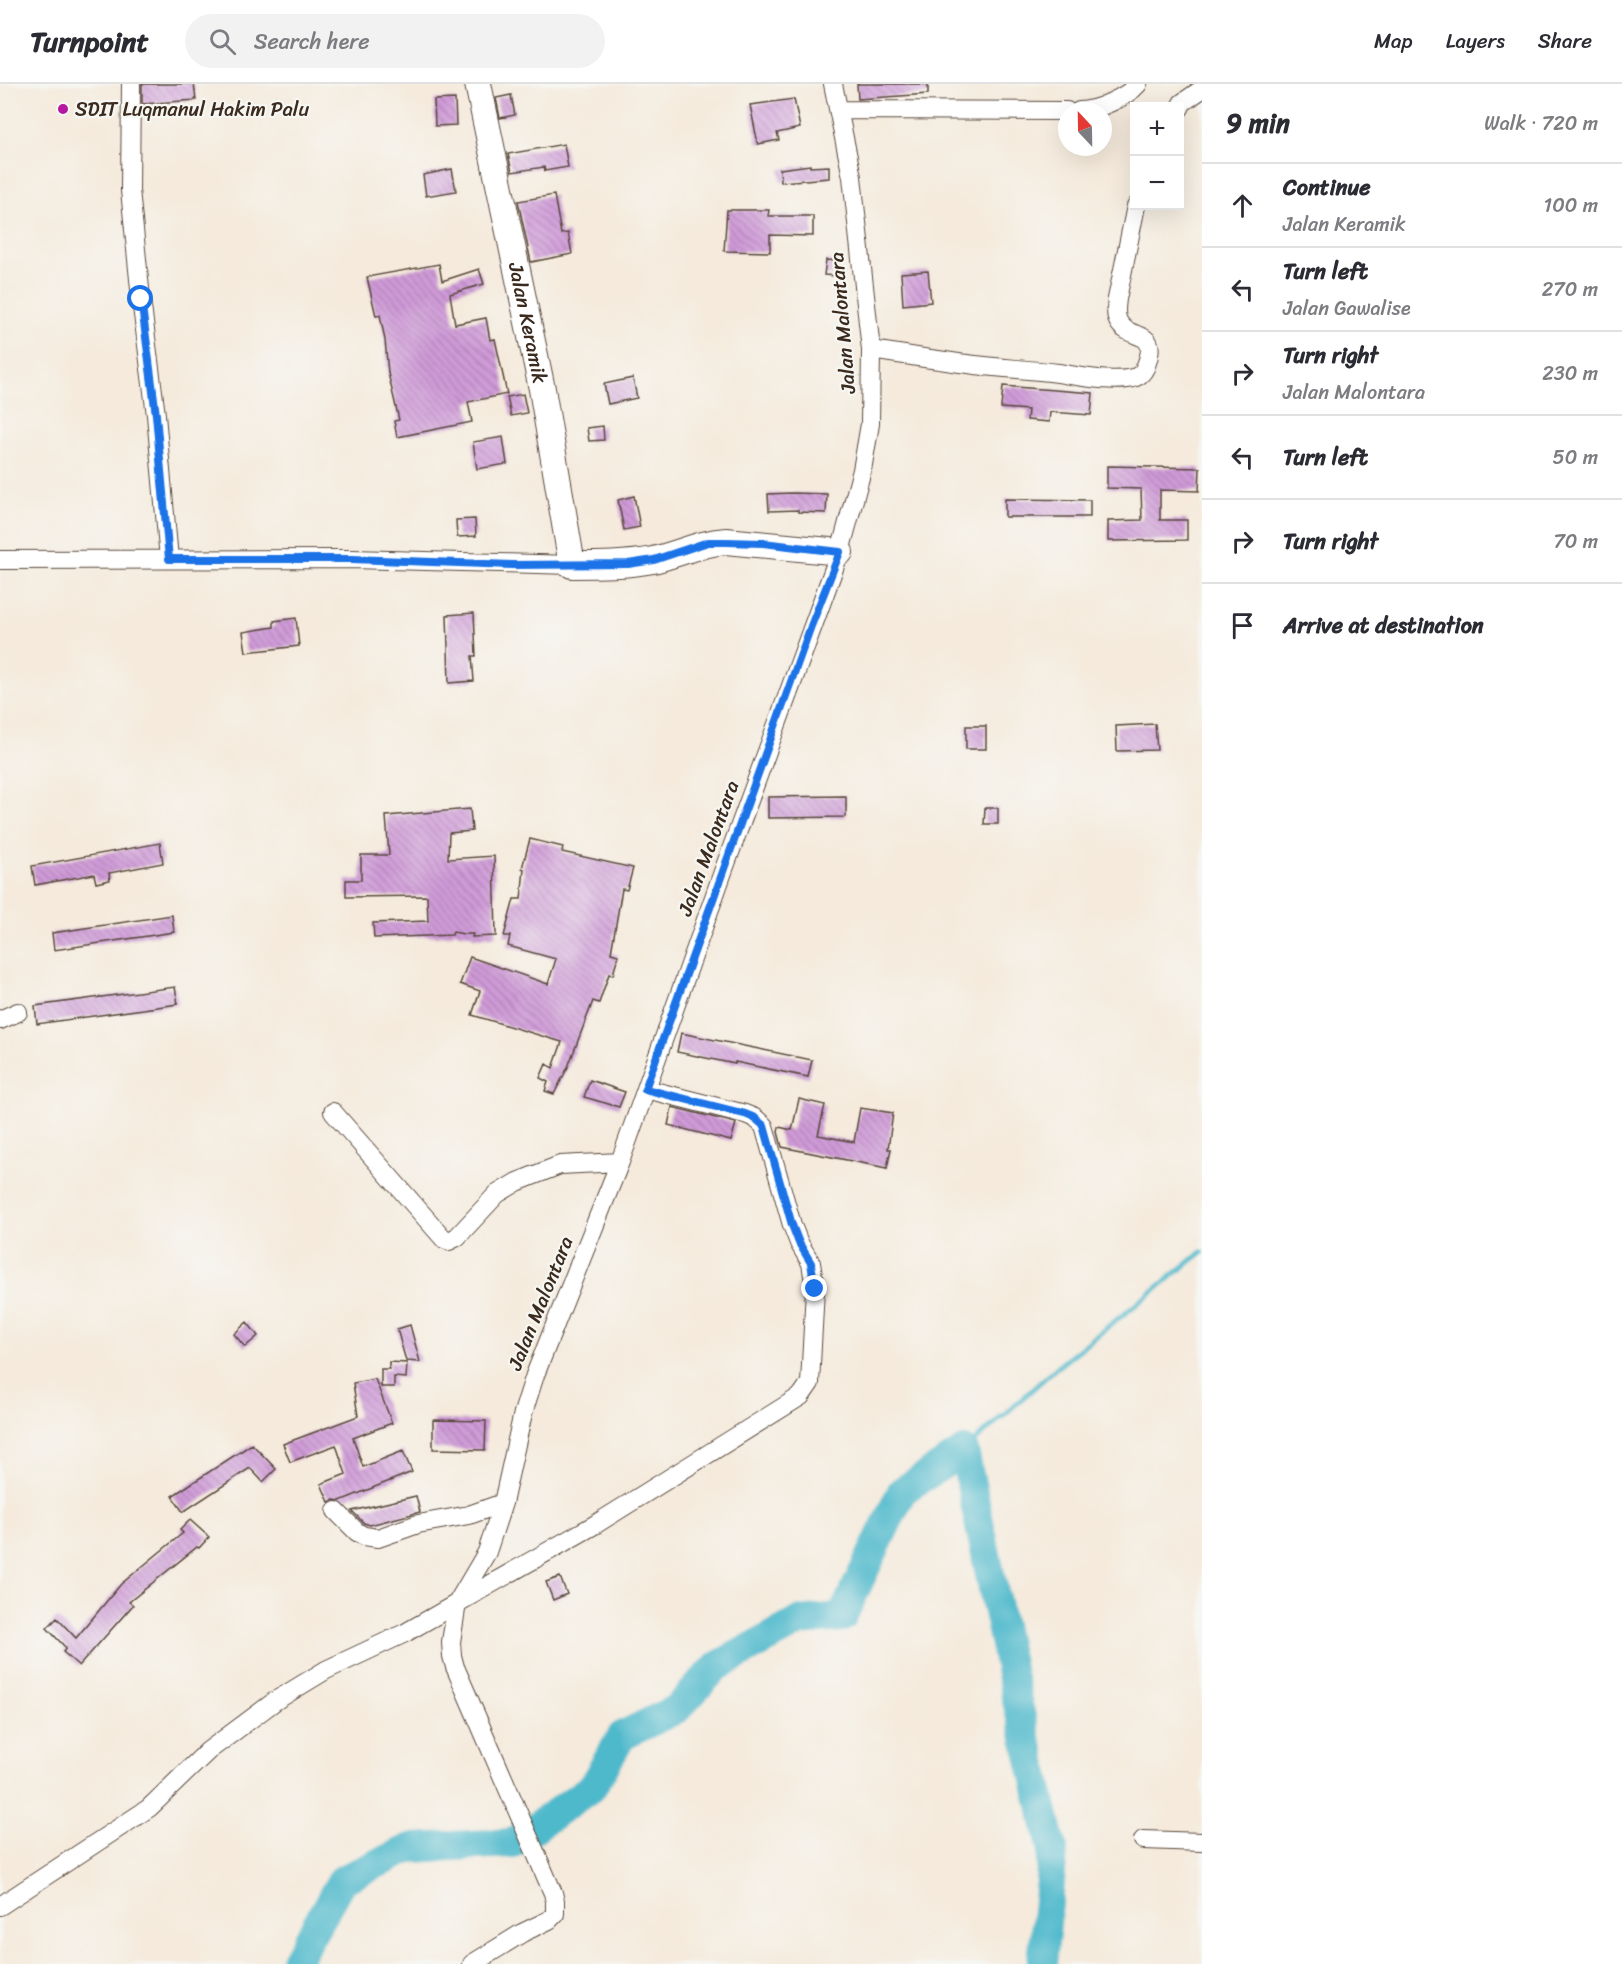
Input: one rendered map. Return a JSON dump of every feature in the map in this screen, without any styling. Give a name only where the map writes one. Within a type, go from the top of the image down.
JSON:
[{"type":"street","points":[[131,84],[130,190],[156,415],[169,559]]},
{"type":"street","name":"Jalan Keramik","points":[[478,84],[542,389],[572,565]]},
{"type":"street","name":"Jalan Malontara","points":[[457,1604],[487,1552],[503,1503],[523,1413],[535,1375],[620,1162],[811,626],[840,552],[862,470],[870,424],[871,350],[852,177],[832,84]]},
{"type":"street","points":[[1110,102],[1133,91],[1138,84]]},
{"type":"street","points":[[1183,102],[1202,89]]},
{"type":"street","points":[[839,110],[1058,111]]},
{"type":"street","points":[[871,350],[975,365],[1106,379],[1137,377],[1143,373],[1146,366],[1150,353],[1149,344],[1144,337],[1130,332],[1119,323],[1116,309],[1116,298],[1135,210]]},
{"type":"street","points":[[0,560],[352,559],[572,565],[628,564],[654,560],[708,542],[763,543],[840,552]]},
{"type":"street","points":[[0,1020],[18,1012]]},
{"type":"street","points":[[0,1906],[149,1808],[208,1751],[275,1701],[326,1670],[405,1633],[596,1524],[801,1396],[810,1383],[815,1289],[811,1263],[792,1225],[764,1126],[755,1118],[745,1114],[645,1089]]},
{"type":"street","points":[[333,1112],[444,1239],[449,1241],[457,1237],[497,1194],[517,1182],[560,1165],[620,1162]]},
{"type":"street","points":[[336,1511],[357,1532],[364,1536],[378,1538],[418,1524],[469,1515],[503,1503]]},
{"type":"street","points":[[457,1604],[451,1642],[455,1667],[555,1901],[555,1914],[549,1920],[522,1933],[472,1964]]},
{"type":"street","points":[[1143,1840],[1202,1842]]},
{"type":"building","points":[[142,84],[194,84],[196,100],[142,104]]},
{"type":"building","points":[[857,84],[928,84],[928,94],[858,99]]},
{"type":"building","points":[[511,95],[515,115],[500,118],[496,98]]},
{"type":"building","points":[[455,99],[456,125],[435,126],[434,100]]},
{"type":"building","points":[[794,99],[800,128],[777,133],[779,140],[758,144],[750,105]]},
{"type":"building","points":[[564,144],[568,167],[545,171],[544,167],[512,172],[508,154]]},
{"type":"building","points":[[810,165],[810,167],[829,166],[829,178],[781,182],[780,169]]},
{"type":"building","points":[[452,169],[456,191],[426,196],[423,175]]},
{"type":"building","points":[[554,195],[561,234],[568,233],[572,254],[531,262],[518,201]]},
{"type":"building","points":[[727,210],[769,210],[768,216],[813,216],[813,236],[770,235],[770,252],[724,251]]},
{"type":"building","points":[[826,260],[838,261],[837,276],[824,275]]},
{"type":"building","points":[[439,264],[442,281],[479,269],[484,284],[450,294],[455,324],[486,318],[490,340],[495,339],[507,394],[468,402],[472,422],[397,437],[394,421],[399,420],[388,373],[385,340],[380,315],[376,316],[367,277]]},
{"type":"building","points":[[928,271],[931,302],[903,305],[901,273]]},
{"type":"building","points":[[633,378],[637,398],[608,404],[604,384]]},
{"type":"building","points":[[1003,386],[1093,393],[1091,415],[1050,412],[1049,422],[1027,420],[1028,410],[1001,408]]},
{"type":"building","points":[[523,394],[527,413],[511,416],[507,397]]},
{"type":"building","points":[[603,426],[604,440],[589,441],[587,428]]},
{"type":"building","points":[[503,437],[507,464],[477,469],[473,442]]},
{"type":"building","points":[[1107,466],[1200,468],[1199,491],[1160,490],[1160,520],[1187,520],[1187,540],[1108,541],[1108,521],[1142,520],[1141,489],[1107,488]]},
{"type":"building","points":[[768,494],[827,494],[826,513],[798,512],[798,510],[769,511]]},
{"type":"building","points":[[634,496],[640,527],[624,530],[618,500]]},
{"type":"building","points":[[1005,499],[1090,500],[1090,517],[1005,517]]},
{"type":"building","points":[[475,519],[476,536],[457,537],[456,520]]},
{"type":"building","points":[[474,613],[476,656],[472,656],[474,681],[449,683],[447,615]]},
{"type":"building","points":[[296,618],[299,646],[246,652],[243,632],[274,627],[274,621]]},
{"type":"building","points":[[1155,724],[1157,750],[1117,751],[1116,726]]},
{"type":"building","points":[[966,726],[986,726],[986,749],[966,749]]},
{"type":"building","points":[[846,796],[846,817],[768,818],[768,797]]},
{"type":"building","points":[[985,808],[998,808],[998,824],[984,824]]},
{"type":"building","points":[[470,809],[472,831],[449,833],[448,859],[494,856],[496,936],[472,937],[473,934],[453,932],[452,935],[374,938],[373,923],[428,921],[427,896],[346,897],[346,880],[361,880],[361,855],[389,855],[386,816]]},
{"type":"building","points":[[530,839],[563,847],[562,852],[633,868],[627,890],[622,889],[611,953],[618,955],[613,975],[609,974],[599,1003],[593,1001],[568,1067],[554,1094],[545,1091],[548,1082],[540,1078],[546,1064],[553,1068],[562,1042],[472,1015],[480,991],[460,984],[470,957],[548,984],[556,959],[508,946],[510,936],[504,936],[514,899],[521,899],[524,869],[522,868]]},
{"type":"building","points":[[160,843],[163,863],[109,873],[110,880],[96,883],[94,874],[35,885],[32,866]]},
{"type":"building","points":[[172,915],[174,932],[54,950],[52,933]]},
{"type":"building","points":[[175,987],[178,1004],[37,1024],[35,1006]]},
{"type":"building","points":[[681,1033],[812,1060],[808,1077],[677,1052]]},
{"type":"building","points":[[590,1080],[625,1092],[619,1107],[584,1097]]},
{"type":"building","points":[[799,1099],[825,1105],[818,1135],[854,1142],[860,1108],[893,1113],[888,1149],[891,1149],[887,1168],[782,1147],[779,1127],[792,1130]]},
{"type":"building","points":[[672,1107],[736,1123],[731,1141],[668,1125]]},
{"type":"building","points":[[247,1322],[258,1336],[245,1347],[234,1334]]},
{"type":"building","points":[[410,1325],[420,1362],[406,1361],[397,1329]]},
{"type":"building","points":[[389,1362],[407,1363],[406,1378],[394,1377],[394,1387],[381,1387],[381,1369],[389,1369]]},
{"type":"building","points":[[375,1379],[392,1423],[353,1438],[363,1467],[403,1451],[412,1472],[340,1501],[329,1502],[321,1484],[346,1474],[336,1445],[290,1462],[283,1444],[358,1416],[353,1383]]},
{"type":"building","points":[[433,1420],[486,1421],[485,1450],[433,1449]]},
{"type":"building","points":[[252,1444],[276,1469],[263,1482],[250,1468],[183,1512],[172,1496]]},
{"type":"building","points":[[416,1496],[420,1512],[370,1525],[364,1523],[352,1511]]},
{"type":"building","points":[[190,1520],[209,1537],[199,1548],[197,1547],[129,1602],[133,1605],[79,1666],[63,1652],[66,1648],[47,1628],[57,1618],[76,1638],[121,1584],[183,1533],[180,1530]]},
{"type":"building","points":[[560,1577],[567,1594],[553,1600],[546,1582]]},
{"type":"waterway","points":[[964,1451],[1056,1368],[1202,1252]]},
{"type":"waterway","points":[[294,1964],[342,1880],[411,1848],[513,1843],[592,1787],[622,1736],[678,1708],[716,1667],[800,1621],[842,1617],[902,1491],[964,1451],[1015,1692],[1053,1850],[1042,1964]]},
{"type":"place","name":"SDIT Luqmanul Hakim Palu","points":[[63,109]]},
{"type":"route","points":[[141,299],[156,415],[169,559],[352,559],[512,565],[628,564],[654,560],[708,542],[763,543],[840,552],[811,626],[645,1089],[745,1114],[755,1118],[764,1126],[792,1225],[811,1263],[815,1289]]}]
